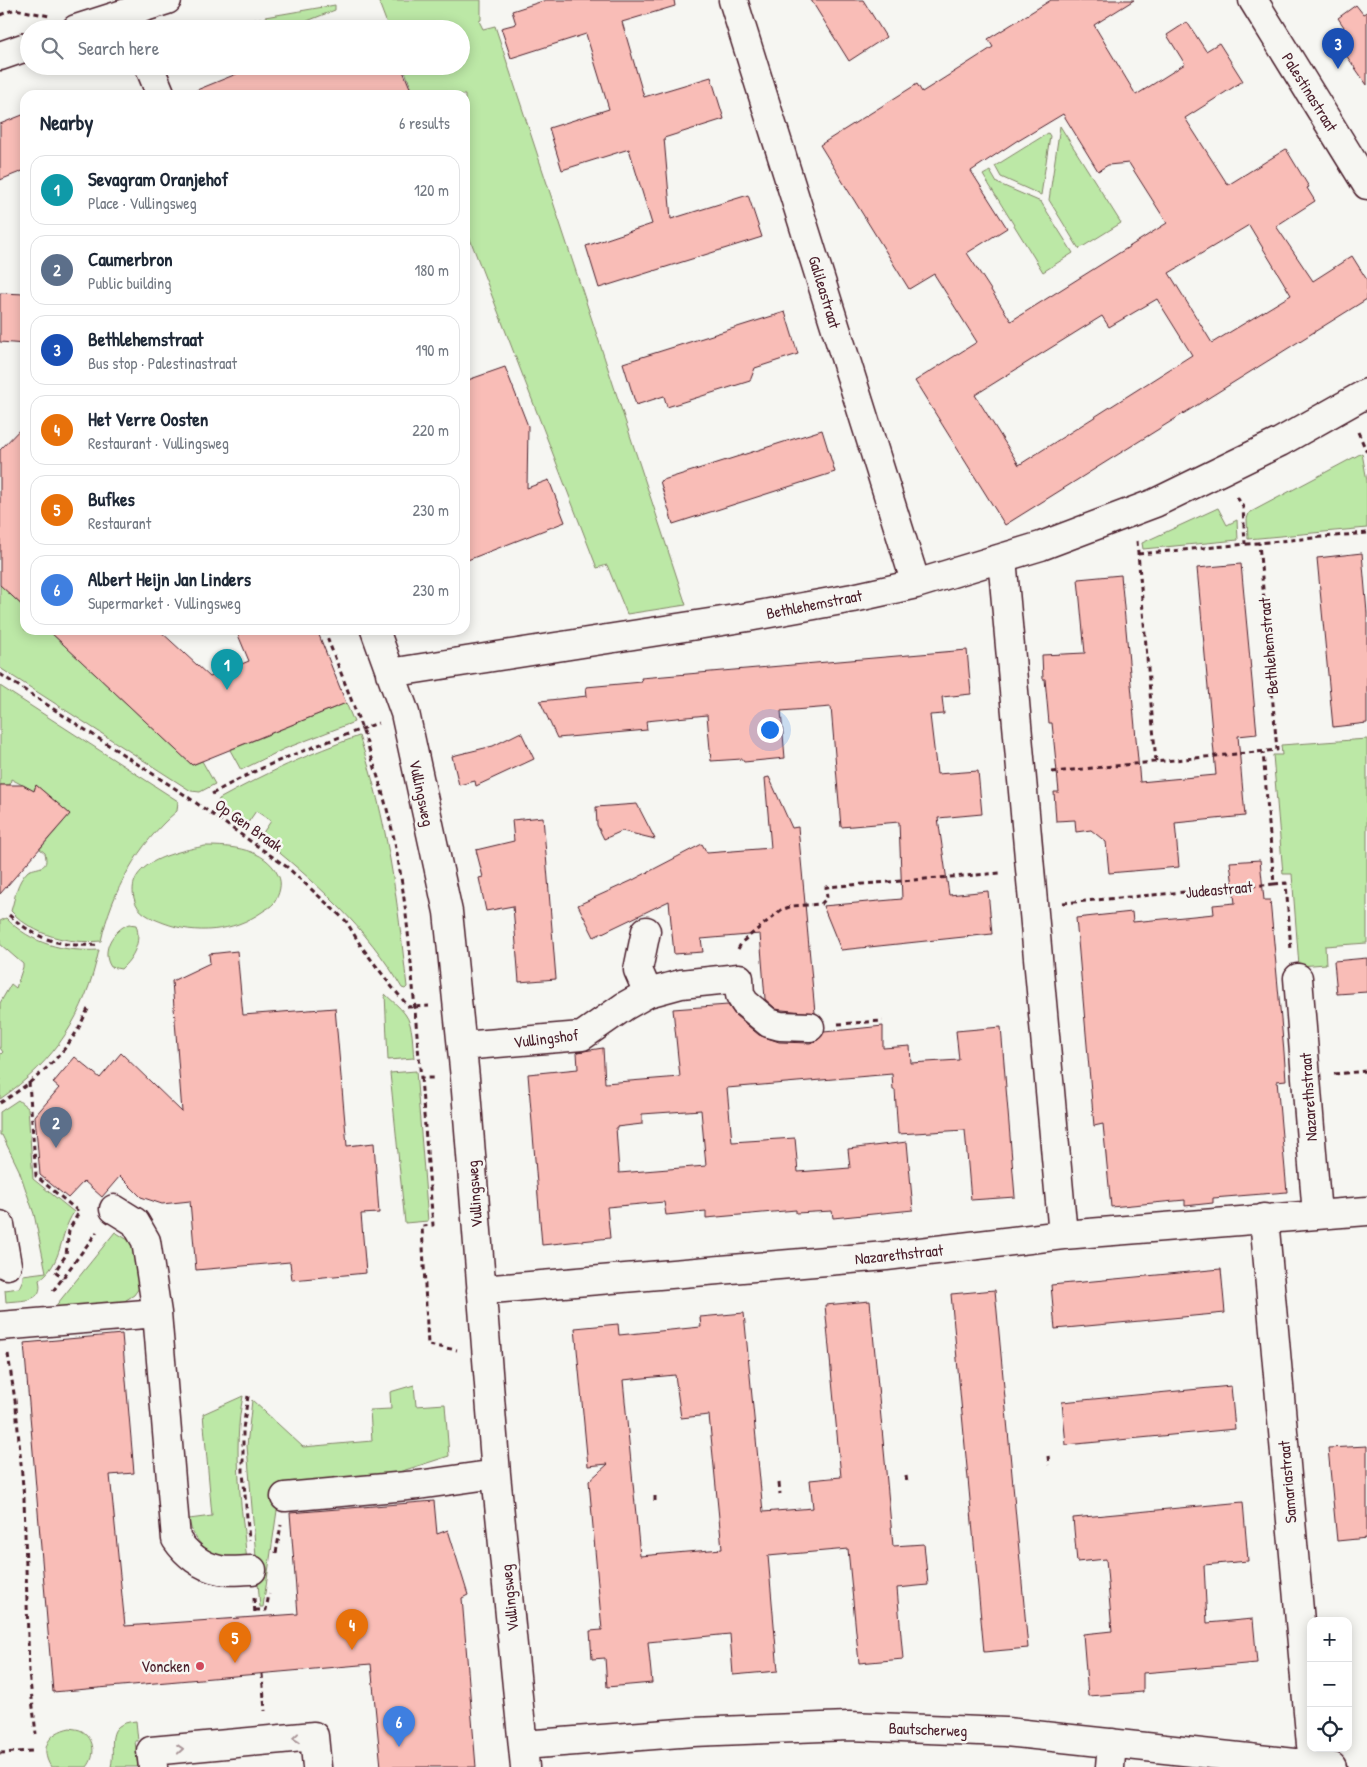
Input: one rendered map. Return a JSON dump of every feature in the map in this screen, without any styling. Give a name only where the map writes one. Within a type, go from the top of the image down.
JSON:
[{"type":"street","points":[[104,20],[167,0]]},
{"type":"street","name":"Galileastraat","points":[[733,0],[916,584]]},
{"type":"street","name":"Palestinastraat","points":[[1254,0],[1367,185]]},
{"type":"street","points":[[0,56],[20,49]]},
{"type":"street","points":[[153,75],[159,90]]},
{"type":"street","name":"Bethlehemstraat","points":[[390,673],[748,617],[853,598],[916,584],[1080,532],[1147,506],[1280,442],[1367,393]]},
{"type":"street","points":[[1002,558],[1063,1235]]},
{"type":"street","name":"Vullingsweg","points":[[376,635],[405,713],[448,912],[465,1078],[496,1474],[524,1756]]},
{"type":"street","points":[[646,931],[638,970],[648,992]]},
{"type":"street","points":[[739,978],[740,995],[745,1003],[769,1023],[780,1026],[810,1027]]},
{"type":"street","name":"Vullingshof","points":[[462,1046],[582,1036],[648,992],[681,984],[739,978]]},
{"type":"street","name":"Nazarethstraat","points":[[1298,978],[1317,1215]]},
{"type":"street","points":[[114,1209],[135,1222],[146,1240],[157,1313],[176,1539],[183,1551],[208,1567],[221,1571],[252,1570]]},
{"type":"street","name":"Nazarethstraat","points":[[481,1290],[886,1256],[1063,1235],[1367,1211]]},
{"type":"street","name":"Samariastraat","points":[[1264,1218],[1317,1756]]},
{"type":"street","points":[[0,1226],[7,1265]]},
{"type":"street","points":[[11,1325],[157,1313]]},
{"type":"street","points":[[285,1497],[418,1486],[496,1474]]},
{"type":"street","name":"Bautscherweg","points":[[524,1756],[692,1732],[849,1726],[1006,1732],[1111,1755],[1317,1756]]},
{"type":"street","points":[[153,1767],[151,1752],[226,1756],[268,1741],[314,1736],[317,1767]]},
{"type":"path","points":[[0,15],[15,9],[55,20]]},
{"type":"path","points":[[1220,471],[1243,507],[1245,544]]},
{"type":"path","points":[[1156,762],[1138,554],[1367,533]]},
{"type":"path","name":"Bethlehemstraat","points":[[1259,543],[1277,750],[1263,752]]},
{"type":"path","points":[[326,635],[362,729],[386,810],[400,870],[409,939],[433,1225],[422,1226],[428,1345],[486,1355]]},
{"type":"path","name":"Op Gen Braak","points":[[0,674],[182,793],[287,867],[346,921],[361,946],[392,987],[409,1007],[414,1006]]},
{"type":"path","name":"Op Gen Braak","points":[[212,794],[236,780],[290,756],[405,713]]},
{"type":"path","points":[[1020,774],[1263,752]]},
{"type":"path","name":"Judeastraat","points":[[1032,906],[1274,884],[1263,752]]},
{"type":"path","points":[[739,978],[738,949],[742,942],[785,908],[821,904],[827,898],[826,887],[1029,870]]},
{"type":"path","points":[[1274,884],[1286,883],[1292,967],[1298,978]]},
{"type":"path","points":[[9,915],[20,925],[43,939],[60,943],[100,945]]},
{"type":"path","points":[[414,1006],[458,1005]]},
{"type":"path","points":[[0,1103],[19,1091],[52,1062],[71,1040],[88,1009]]},
{"type":"path","points":[[810,1027],[883,1021]]},
{"type":"path","points":[[420,1078],[465,1078]]},
{"type":"path","points":[[29,1082],[36,1176],[79,1212],[69,1230],[66,1255],[55,1271],[63,1278]]},
{"type":"path","points":[[36,1734],[29,1672],[24,1498],[11,1325],[63,1278],[114,1209]]},
{"type":"path","points":[[248,1396],[243,1430],[243,1455],[255,1616]]},
{"type":"path","points":[[1048,1456],[1049,1465]]},
{"type":"path","points":[[906,1476],[907,1483]]},
{"type":"path","points":[[779,1483],[780,1494]]},
{"type":"path","points":[[655,1496],[655,1505]]},
{"type":"path","points":[[262,1674],[268,1741]]},
{"type":"path","points":[[0,1753],[32,1752]]},
{"type":"green space","points":[[378,0],[481,0],[481,20],[479,21],[483,29],[495,26],[686,605],[627,614],[607,565],[597,568],[470,239],[470,90],[412,90],[406,75],[470,75],[470,20],[386,20]]},
{"type":"green space","points":[[335,5],[335,10],[310,20],[266,20],[265,17]]},
{"type":"green space","points":[[1060,126],[1121,223],[1079,249],[1049,200]]},
{"type":"green space","points":[[1048,133],[1050,136],[1041,195],[1001,177],[995,166]]},
{"type":"green space","points":[[990,171],[997,183],[1041,202],[1073,253],[1043,272],[983,175]]},
{"type":"green space","points":[[1362,453],[1367,481],[1367,528],[1248,539],[1247,519],[1249,513]]},
{"type":"green space","points":[[1218,508],[1227,525],[1237,520],[1238,540],[1143,549],[1142,543]]},
{"type":"green space","points":[[0,585],[20,603],[20,635],[53,635],[192,765],[202,761],[215,784],[200,792],[191,791],[0,668]]},
{"type":"green space","points":[[0,686],[178,801],[177,811],[150,838],[128,870],[112,904],[101,941],[77,941],[41,932],[20,920],[11,911],[21,880],[28,871],[45,865],[45,853],[40,849],[70,814],[36,785],[34,791],[11,779],[10,785],[0,785]]},
{"type":"green space","points":[[346,703],[354,722],[284,749],[241,770],[230,750]]},
{"type":"green space","points":[[359,736],[377,799],[390,860],[407,987],[405,989],[402,988],[373,945],[338,906],[300,870],[260,837],[271,821],[256,811],[245,827],[219,810],[217,806],[219,799],[253,781],[288,764]]},
{"type":"green space","points":[[1367,739],[1367,943],[1325,946],[1326,964],[1299,966],[1292,874],[1283,874],[1273,755],[1282,755],[1281,745]]},
{"type":"green space","points":[[205,846],[246,850],[265,859],[272,866],[280,882],[280,889],[274,903],[251,919],[239,924],[201,930],[176,927],[164,923],[145,914],[138,908],[134,898],[133,885],[138,875],[146,867],[169,855]]},
{"type":"green space","points":[[6,918],[26,934],[49,945],[73,950],[99,950],[86,995],[65,1035],[37,1069],[0,1099],[0,1055],[3,1052],[0,1048],[0,1003],[11,984],[16,988],[23,967],[23,964],[0,944],[0,921]]},
{"type":"green space","points":[[129,924],[136,925],[138,931],[133,955],[121,969],[111,967],[107,954],[110,942],[118,931]]},
{"type":"green space","points":[[385,994],[401,1009],[408,1019],[414,1058],[388,1060]]},
{"type":"green space","points":[[416,1071],[428,1221],[405,1223],[390,1073]]},
{"type":"green space","points":[[18,1100],[28,1108],[33,1179],[74,1212],[65,1230],[53,1265],[39,1280],[40,1287],[35,1297],[6,1302],[5,1290],[19,1288],[23,1275],[46,1272],[34,1214],[19,1170],[2,1135],[0,1135],[0,1112]]},
{"type":"green space","points":[[115,1232],[133,1243],[140,1279],[139,1288],[134,1295],[123,1302],[54,1308]]},
{"type":"green space","points":[[414,1385],[416,1406],[445,1404],[449,1456],[396,1473],[281,1483],[263,1607],[260,1607],[247,1446],[252,1400],[303,1447],[372,1441],[370,1410],[391,1409],[390,1392]]},
{"type":"green space","points":[[243,1396],[238,1438],[238,1458],[247,1562],[237,1562],[218,1556],[202,1545],[191,1529],[189,1519],[212,1516],[203,1414]]},
{"type":"green space","points":[[136,1721],[138,1741],[135,1741],[138,1767],[111,1767],[115,1731],[119,1726]]},
{"type":"green space","points":[[70,1728],[81,1730],[90,1738],[93,1753],[90,1763],[87,1767],[51,1767],[46,1753],[48,1742],[56,1733]]},
{"type":"building","points":[[546,0],[674,0],[675,6],[622,22],[644,97],[711,77],[724,119],[664,138],[671,219],[748,195],[762,237],[599,288],[586,246],[652,224],[629,149],[562,170],[549,128],[609,109],[586,34],[511,58],[501,28],[516,24],[512,11]]},
{"type":"building","points":[[811,0],[863,0],[886,37],[849,61]]},
{"type":"building","points":[[1051,0],[1134,0],[1094,25],[1136,95],[1185,64],[1167,35],[1187,22],[1206,51],[1219,43],[1243,81],[1185,118],[1228,185],[1286,149],[1309,187],[1307,188],[1315,201],[1276,226],[1313,281],[1352,256],[1367,280],[1367,299],[1005,525],[915,381],[977,342],[934,274],[909,289],[820,145],[917,84],[922,92],[957,70],[993,47],[988,39]],"holes":[[[1063,114],[1098,171],[1108,165],[1129,163],[1167,223],[1011,321],[967,253],[1007,228],[971,171],[1018,140]],[[1249,225],[1291,295],[1212,343],[1169,273]],[[1157,299],[1192,355],[1019,465],[975,395],[1102,316],[1109,327]]]},
{"type":"building","points":[[1356,5],[1363,14],[1367,12],[1367,85],[1332,35],[1344,27],[1338,18]]},
{"type":"building","points":[[234,75],[405,75],[411,90],[197,90]]},
{"type":"building","points":[[20,116],[20,172],[0,180],[0,124]]},
{"type":"building","points":[[0,293],[20,294],[20,344],[0,342]]},
{"type":"building","points":[[785,312],[798,354],[755,368],[750,381],[667,407],[664,396],[636,405],[623,363]]},
{"type":"building","points":[[505,367],[528,426],[527,488],[549,480],[565,522],[470,559],[470,379]]},
{"type":"building","points":[[20,429],[20,603],[0,585],[0,450]]},
{"type":"building","points":[[822,430],[835,472],[673,524],[660,481]]},
{"type":"building","points":[[1362,553],[1367,613],[1367,723],[1333,727],[1317,558]]},
{"type":"building","points":[[1241,564],[1257,734],[1238,736],[1245,816],[1175,823],[1179,867],[1109,873],[1106,842],[1091,830],[1076,832],[1075,820],[1056,821],[1054,792],[1059,792],[1052,723],[1049,723],[1045,679],[1043,679],[1042,655],[1085,653],[1078,579],[1121,575],[1140,782],[1216,775],[1197,568]]},
{"type":"building","points":[[53,635],[164,635],[210,677],[249,661],[238,635],[319,635],[346,703],[192,765]]},
{"type":"building","points":[[967,650],[971,694],[942,697],[944,714],[930,715],[937,774],[978,771],[982,814],[938,818],[949,895],[988,891],[992,934],[841,950],[823,906],[902,899],[899,822],[841,827],[831,707],[781,711],[785,758],[744,762],[742,759],[711,761],[707,715],[646,721],[647,730],[557,738],[540,701],[587,696],[586,687],[642,682],[641,678]]},
{"type":"building","points":[[521,732],[534,759],[476,786],[475,781],[459,785],[452,756],[493,746]]},
{"type":"building","points":[[769,777],[792,828],[798,827],[815,1013],[776,1009],[765,999],[760,934],[701,939],[703,952],[674,954],[669,901],[594,937],[578,905],[631,881],[702,844],[707,853],[771,848],[765,778]]},
{"type":"building","points":[[0,785],[23,785],[34,791],[36,785],[70,814],[0,894]]},
{"type":"building","points":[[637,804],[655,839],[622,831],[604,839],[597,825],[596,807]]},
{"type":"building","points":[[543,817],[556,979],[519,982],[513,906],[486,911],[479,878],[483,877],[476,850],[514,841],[512,820]]},
{"type":"building","points":[[1260,860],[1264,900],[1270,900],[1284,1052],[1286,1080],[1277,1081],[1287,1192],[1213,1198],[1213,1203],[1185,1206],[1185,1200],[1111,1207],[1103,1124],[1094,1126],[1076,918],[1132,912],[1133,922],[1214,914],[1213,905],[1235,903],[1230,862]]},
{"type":"building","points":[[237,951],[243,1015],[335,1008],[347,1146],[374,1143],[379,1213],[361,1214],[366,1273],[292,1280],[290,1262],[196,1270],[190,1201],[162,1204],[141,1197],[120,1176],[102,1197],[84,1181],[68,1198],[40,1175],[35,1116],[59,1088],[53,1083],[75,1057],[100,1078],[121,1053],[182,1112],[172,981],[210,963],[209,954]]},
{"type":"building","points":[[1367,958],[1367,992],[1337,994],[1334,961]]},
{"type":"building","points":[[728,1005],[735,1015],[759,1035],[779,1042],[810,1043],[818,1040],[824,1032],[883,1026],[883,1048],[910,1046],[911,1063],[959,1060],[956,1031],[1001,1027],[1015,1197],[971,1200],[965,1130],[898,1134],[892,1074],[727,1088],[732,1142],[795,1138],[798,1172],[850,1168],[848,1149],[907,1142],[913,1210],[833,1218],[832,1211],[796,1213],[796,1210],[706,1218],[706,1211],[666,1215],[664,1202],[607,1207],[610,1238],[542,1245],[528,1074],[578,1069],[577,1052],[603,1048],[605,1083],[680,1077],[673,1009]],"holes":[[[701,1110],[706,1166],[619,1173],[616,1127],[642,1124],[642,1114]]]},
{"type":"building","points":[[1221,1269],[1225,1313],[1055,1329],[1051,1285]]},
{"type":"building","points":[[995,1290],[1028,1648],[984,1652],[951,1294]]},
{"type":"building","points":[[870,1301],[893,1546],[924,1544],[928,1585],[897,1588],[903,1659],[859,1663],[848,1549],[768,1556],[778,1671],[733,1675],[730,1634],[648,1642],[652,1683],[607,1687],[605,1658],[592,1659],[590,1631],[602,1630],[589,1481],[608,1464],[588,1466],[575,1328],[618,1324],[619,1335],[701,1327],[700,1317],[744,1313],[763,1512],[813,1508],[810,1480],[841,1477],[825,1305]],"holes":[[[675,1375],[681,1418],[709,1415],[722,1549],[640,1556],[623,1380]]]},
{"type":"building","points":[[122,1334],[134,1473],[110,1475],[125,1626],[298,1614],[290,1513],[434,1501],[437,1534],[448,1530],[468,1595],[462,1598],[476,1767],[381,1767],[371,1664],[53,1692],[24,1343]]},
{"type":"building","points":[[1231,1386],[1235,1429],[1066,1445],[1062,1402]]},
{"type":"building","points":[[1367,1446],[1367,1538],[1337,1541],[1328,1448]]},
{"type":"building","points":[[1243,1502],[1248,1561],[1204,1565],[1207,1623],[1253,1619],[1257,1663],[1143,1673],[1143,1692],[1088,1696],[1083,1634],[1112,1631],[1106,1559],[1077,1562],[1073,1518]]},
{"type":"place","name":"Bethlehemstraat","points":[[1338,69]]},
{"type":"place","name":"Sevagram Oranjehof","points":[[227,690]]},
{"type":"place","name":"Caumerbron","points":[[56,1148]]},
{"type":"place","name":"Het Verre Oosten","points":[[352,1650]]},
{"type":"place","name":"Bufkes","points":[[235,1663]]},
{"type":"place","name":"Voncken","points":[[200,1666]]},
{"type":"place","name":"Albert Heijn Jan Linders","points":[[399,1747]]}]
